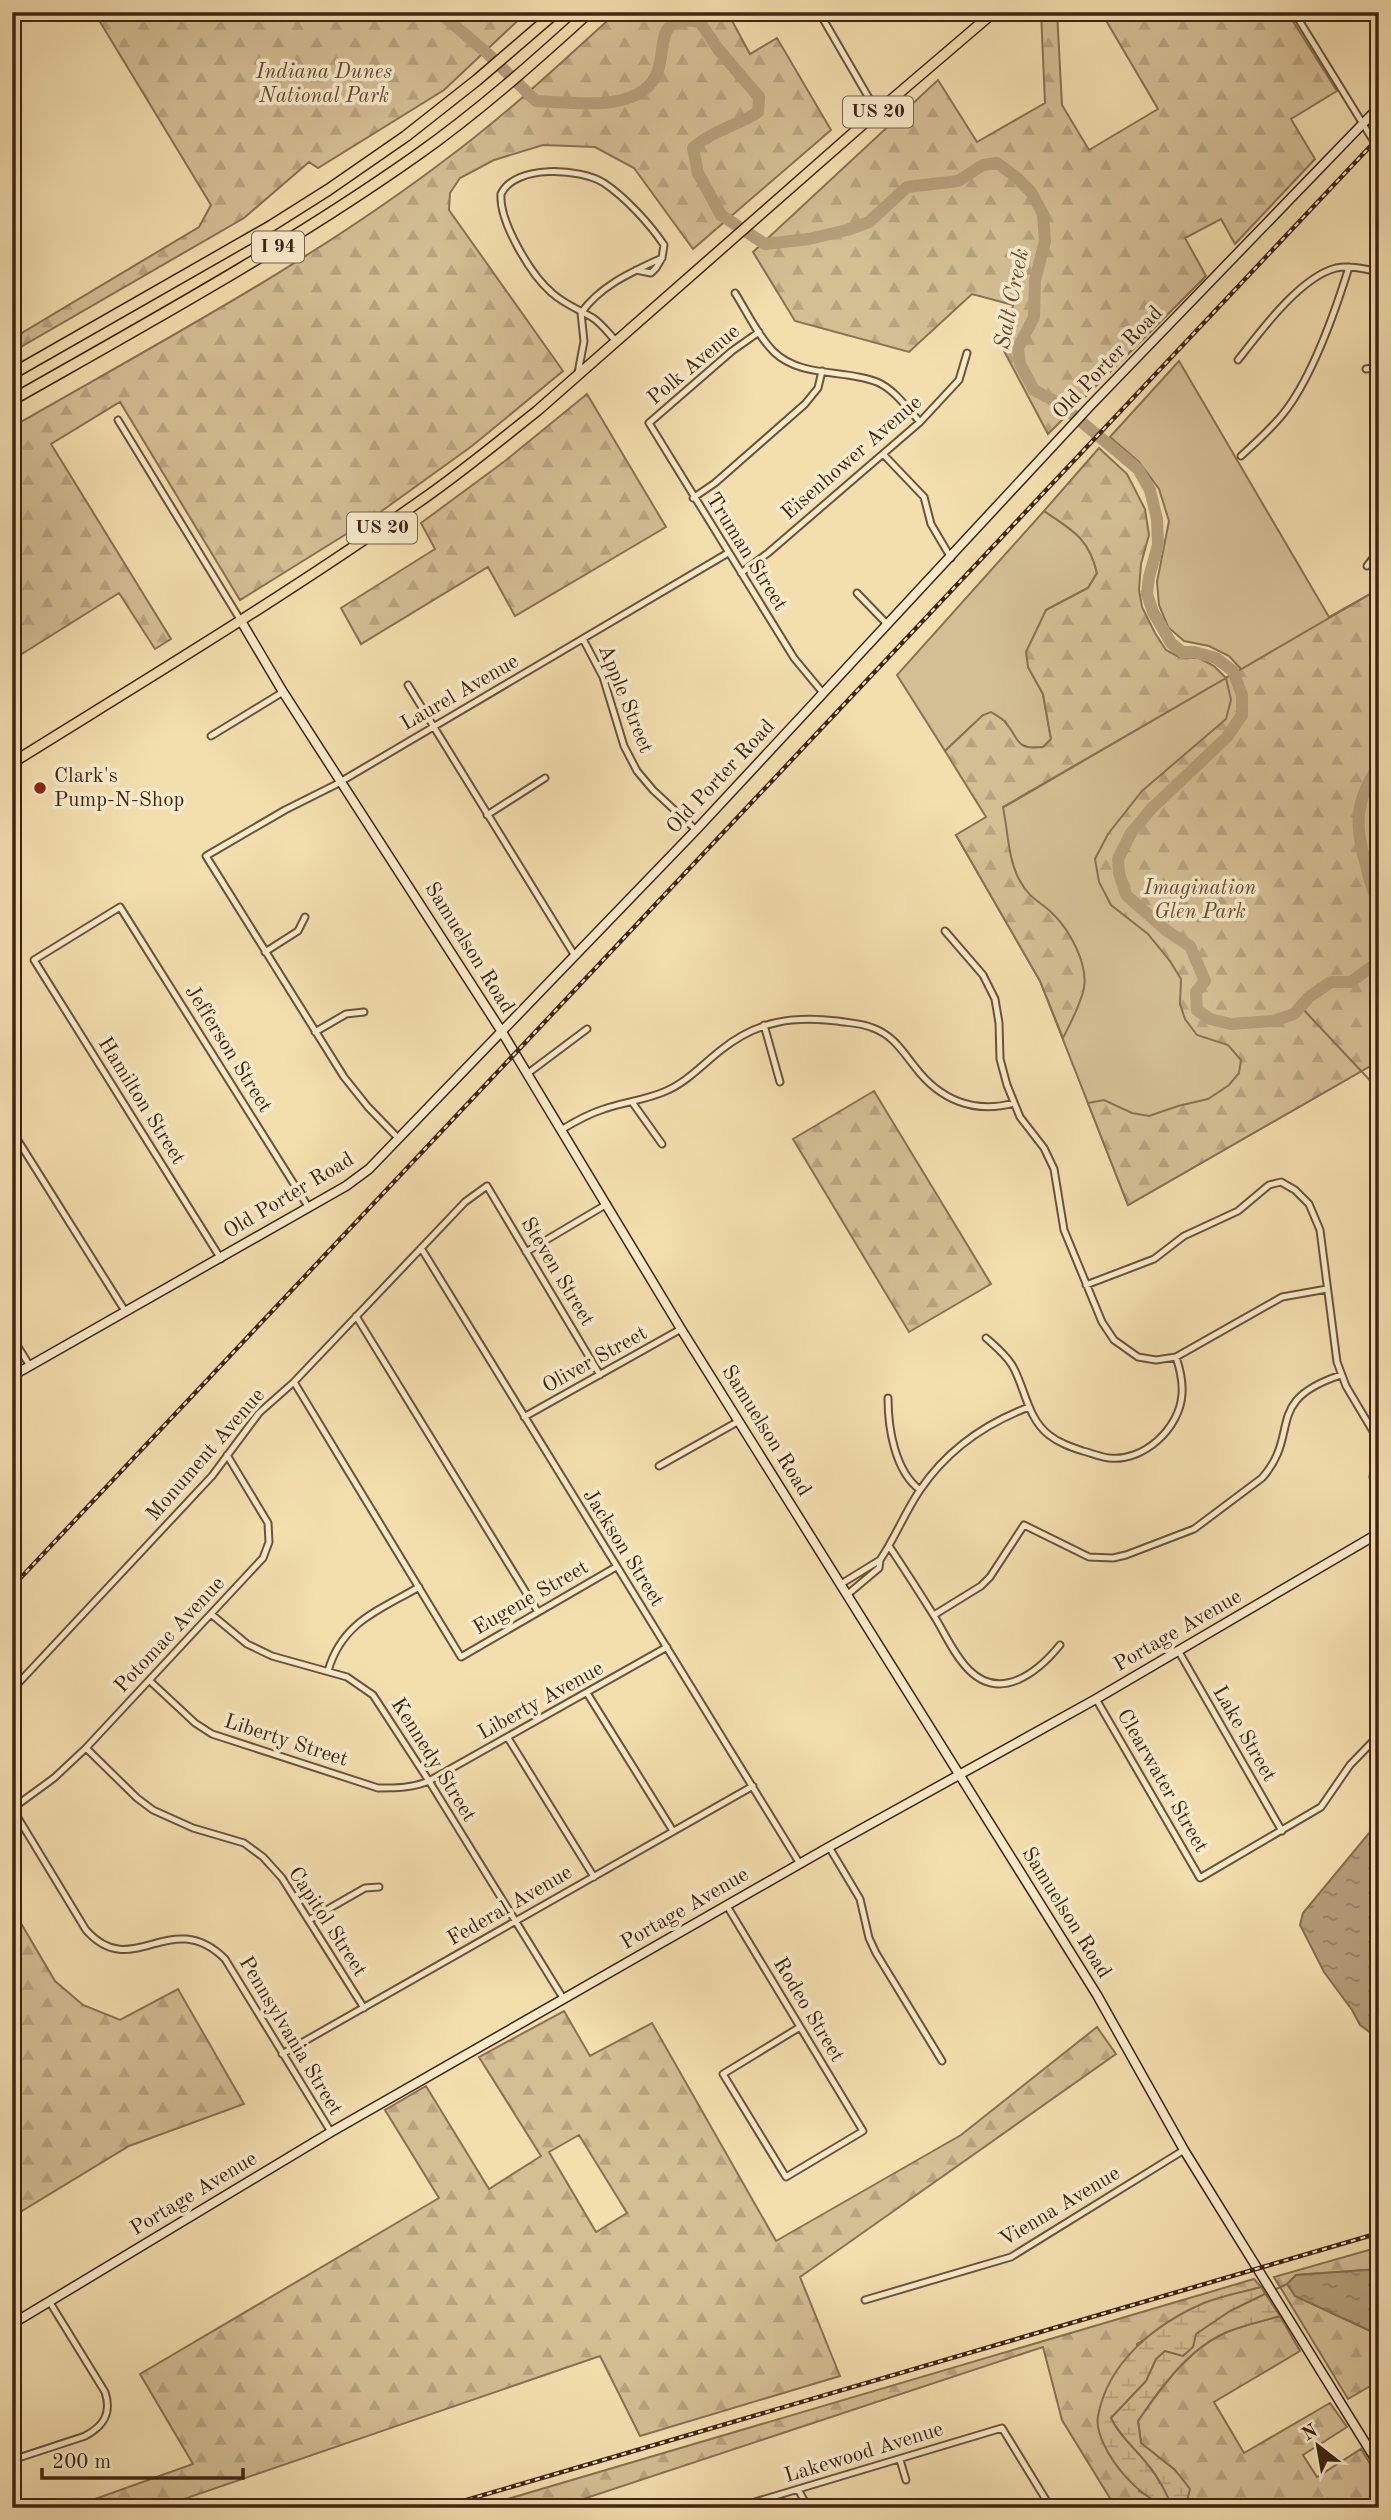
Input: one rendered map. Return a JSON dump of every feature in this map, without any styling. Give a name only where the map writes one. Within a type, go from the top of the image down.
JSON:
[{"type":"highway","name":"I 94","points":[[12,374],[317,198],[406,136],[518,47],[556,12]]},
{"type":"highway","name":"I 94","points":[[12,400],[283,244],[341,207],[420,153],[492,97],[589,12]]},
{"type":"main road","name":"US 20","points":[[12,763],[240,621],[425,498],[537,411],[994,12]]},
{"type":"street","points":[[820,12],[877,112]]},
{"type":"street","points":[[1294,12],[1379,150]]},
{"type":"street","name":"Old Porter Road","points":[[12,1376],[221,1259],[361,1175],[696,830],[1090,406],[1379,107]]},
{"type":"street","points":[[578,374],[584,341],[581,313],[591,299],[618,279],[636,270],[651,272],[662,258],[664,245],[654,230],[606,184],[594,178],[581,174],[544,172],[517,177],[504,188],[500,202],[524,257],[552,293],[581,313],[594,318],[616,341]]},
{"type":"street","points":[[1238,360],[1272,319],[1306,285],[1328,271],[1349,267],[1379,272]]},
{"type":"street","points":[[1241,456],[1282,415],[1300,387],[1334,314],[1349,267]]},
{"type":"street","points":[[736,293],[775,353],[801,368],[879,382],[892,391],[920,422]]},
{"type":"street","name":"Polk Avenue","points":[[649,423],[732,351],[759,332]]},
{"type":"street","name":"Eisenhower Avenue","points":[[741,573],[768,553],[920,422],[959,380],[967,353]]},
{"type":"street","points":[[1366,369],[1379,367]]},
{"type":"street","points":[[693,498],[715,483],[806,404],[818,387],[822,371]]},
{"type":"street","name":"Samuelson Road","points":[[118,420],[283,692],[502,1032],[681,1329],[1097,1995],[1184,2150],[1379,2465]]},
{"type":"street","name":"Truman Street","points":[[649,423],[800,667],[823,693]]},
{"type":"street","points":[[883,454],[924,497],[931,524],[951,558]]},
{"type":"street","points":[[1367,565],[1379,550]]},
{"type":"street","name":"Laurel Avenue","points":[[265,952],[206,856],[341,781],[727,553]]},
{"type":"street","points":[[857,593],[887,624]]},
{"type":"street","name":"Apple Street","points":[[583,639],[603,677],[624,746],[633,764],[653,790],[696,830]]},
{"type":"street","points":[[408,685],[575,956]]},
{"type":"street","points":[[211,736],[283,692]]},
{"type":"street","points":[[487,815],[545,778]]},
{"type":"street","name":"Hamilton Street","points":[[120,906],[34,960],[221,1259]]},
{"type":"street","name":"Jefferson Street","points":[[120,906],[309,1208]]},
{"type":"street","points":[[305,917],[298,931],[265,952],[356,1094],[398,1138]]},
{"type":"street","points":[[945,931],[983,975],[996,999],[1000,1059],[1014,1104],[1044,1148],[1054,1169],[1060,1219],[1107,1331],[1121,1347],[1146,1359],[1176,1357],[1282,1297],[1327,1289]]},
{"type":"street","points":[[315,1032],[346,1014],[364,1012]]},
{"type":"street","points":[[561,1130],[589,1114],[668,1090],[696,1072],[722,1049],[764,1025],[791,1018],[864,1025],[884,1032],[921,1075],[953,1100],[980,1108],[1014,1104]]},
{"type":"street","points":[[764,1025],[780,1082]]},
{"type":"street","points":[[527,1074],[587,1029]]},
{"type":"street","points":[[632,1102],[662,1144]]},
{"type":"street","points":[[12,1131],[125,1311]]},
{"type":"street","points":[[1086,1285],[1154,1259],[1184,1236],[1238,1211],[1263,1188],[1282,1182],[1295,1190],[1315,1213],[1320,1230],[1334,1350],[1341,1376],[1374,1433],[1377,1452],[1373,1477],[1379,1502]]},
{"type":"street","name":"Monument Avenue","points":[[12,1690],[212,1476],[259,1413],[294,1382],[465,1202],[487,1186]]},
{"type":"street","name":"Steven Street","points":[[487,1186],[600,1375]]},
{"type":"street","points":[[526,1251],[607,1204]]},
{"type":"street","name":"Jackson Street","points":[[421,1248],[800,1864]]},
{"type":"street","points":[[356,1316],[538,1612]]},
{"type":"street","name":"Oliver Street","points":[[523,1417],[681,1329]]},
{"type":"street","points":[[12,1337],[30,1366]]},
{"type":"street","points":[[986,1338],[1013,1366],[1029,1407],[1043,1429],[1066,1445],[1109,1458],[1130,1456],[1155,1443],[1178,1412],[1182,1384],[1176,1357]]},
{"type":"street","points":[[934,1615],[981,1586],[990,1577],[1024,1525],[1079,1552],[1101,1559],[1126,1555],[1194,1529],[1262,1478],[1270,1469],[1276,1459],[1290,1408],[1305,1391],[1321,1382],[1341,1376]]},
{"type":"street","points":[[294,1382],[419,1587],[354,1626],[342,1638],[328,1671]]},
{"type":"street","points":[[888,1398],[889,1426],[901,1465],[909,1482],[920,1490]]},
{"type":"street","points":[[848,1594],[879,1568],[880,1560],[920,1490],[945,1458],[968,1438],[1029,1407]]},
{"type":"street","points":[[659,1466],[739,1421]]},
{"type":"street","name":"Potomac Avenue","points":[[12,1808],[54,1778],[86,1748],[263,1558],[269,1542],[268,1523],[227,1455]]},
{"type":"street","name":"Portage Avenue","points":[[12,2324],[331,2132],[829,1847],[961,1776],[1179,1652],[1379,1533]]},
{"type":"street","points":[[889,1546],[969,1670],[989,1682],[1000,1684],[1023,1678],[1046,1662],[1060,1645]]},
{"type":"street","points":[[841,1584],[880,1560]]},
{"type":"street","name":"Eugene Street","points":[[419,1587],[461,1657],[616,1567]]},
{"type":"street","name":"Kennedy Street","points":[[211,1614],[229,1631],[260,1650],[272,1656],[347,1677],[373,1695],[564,1998]]},
{"type":"street","name":"Liberty Avenue","points":[[429,1781],[667,1647]]},
{"type":"street","name":"Lake Street","points":[[1179,1652],[1282,1831]]},
{"type":"street","name":"Liberty Street","points":[[150,1681],[195,1723],[212,1734],[379,1788],[400,1788],[429,1781]]},
{"type":"street","points":[[587,1693],[673,1831]]},
{"type":"street","name":"Clearwater Street","points":[[1096,1699],[1200,1878],[1282,1831]]},
{"type":"street","points":[[1282,1831],[1321,1807],[1350,1765],[1379,1735]]},
{"type":"street","points":[[508,1738],[594,1877]]},
{"type":"street","name":"Capitol Street","points":[[86,1748],[153,1810],[192,1828],[244,1843],[253,1849],[282,1878],[364,2008]]},
{"type":"street","name":"Federal Avenue","points":[[282,2054],[752,1786]]},
{"type":"street","name":"Pennsylvania Street","points":[[12,1808],[93,1938],[116,1950],[135,1949],[175,1938],[193,1938],[212,1945],[225,1959],[331,2132]]},
{"type":"street","points":[[829,1847],[860,1899],[869,1938],[876,1953],[942,2061]]},
{"type":"street","points":[[309,1920],[365,1888],[379,1887]]},
{"type":"street","name":"Rodeo Street","points":[[727,1906],[863,2131],[786,2177],[723,2074],[800,2027]]},
{"type":"street","name":"Vienna Avenue","points":[[865,2300],[1011,2257],[1184,2150]]},
{"type":"street","points":[[12,2460],[97,2430],[108,2412],[105,2392],[49,2301]]},
{"type":"street","name":"Lakewood Avenue","points":[[735,2508],[1002,2428],[1050,2506]]},
{"type":"street","points":[[900,2460],[906,2480]]},
{"type":"street","points":[[799,2489],[808,2508]]},
{"type":"street","points":[[1041,2508],[1050,2506]]},
{"type":"green space","name":"Indiana Dunes National Park","points":[[94,12],[527,12],[444,90],[318,168],[309,162],[244,218],[12,352],[12,336],[20,334],[199,227],[211,205]]},
{"type":"green space","points":[[617,12],[737,12],[730,17],[750,54],[777,38],[831,130],[693,249],[634,168],[595,147],[543,145],[494,160],[460,178],[450,193],[449,210],[563,371],[472,446],[372,518],[240,600],[120,402],[51,444],[171,639],[155,649],[119,593],[17,657],[12,650],[12,427],[290,266],[397,195],[492,123]]},
{"type":"green space","points":[[1041,12],[1057,12],[1062,105],[1089,150],[1158,109],[1101,12],[1287,12],[1337,91],[1291,119],[1315,159],[1235,244],[1221,219],[1185,238],[1206,276],[1048,434],[1003,349],[1013,305],[972,294],[909,352],[795,321],[753,252],[938,80],[977,142],[1045,103]]},
{"type":"green space","name":"Imagination Glen Park","points":[[1179,361],[1329,617],[1379,589],[1379,1061],[1128,1205],[1040,981],[956,835],[1241,669],[1229,656],[1209,646],[1184,641],[1168,627],[1159,605],[1157,582],[1169,521],[1159,489],[1139,462],[1110,437]]},
{"type":"green space","points":[[587,394],[666,527],[515,616],[488,567],[361,644],[341,608],[435,549],[421,523],[505,461]]},
{"type":"green space","points":[[1099,448],[1127,474],[1145,509],[1149,535],[1141,564],[1139,590],[1142,607],[1155,633],[1166,650],[1179,657],[1199,658],[1214,666],[1226,678],[1003,807],[1016,873],[1028,893],[1049,910],[1066,930],[1083,969],[1085,979],[1082,995],[1063,1038],[1040,981],[956,835],[986,817],[945,751],[983,715],[991,712],[1004,721],[1022,745],[1043,747],[1051,739],[1043,694],[1028,667],[1026,652],[1046,610],[1088,588],[1097,573],[1084,543],[1044,511]]},
{"type":"green space","points":[[1044,511],[1084,543],[1097,573],[1088,588],[1046,610],[1028,667],[1043,694],[1051,739],[1043,747],[1028,747],[1019,743],[1005,721],[983,715],[945,751],[897,675]]},
{"type":"green space","name":"Imagination Glen Park","points":[[1379,589],[1379,1061],[1128,1205],[1088,1103],[1104,1100],[1132,1113],[1149,1116],[1208,1099],[1229,1085],[1239,1073],[1241,1060],[1228,1045],[1197,1035],[1185,1019],[1180,1004],[1181,979],[1148,934],[1111,905],[1099,882],[1095,859],[1108,834],[1142,791],[1226,719],[1231,700],[1226,678]]},
{"type":"green space","points":[[874,1091],[991,1284],[909,1332],[793,1139]]},
{"type":"green space","points":[[12,1908],[55,1981],[83,2005],[120,2020],[178,1989],[244,2104],[129,2146],[12,2217]]},
{"type":"green space","points":[[564,2011],[590,2056],[652,2023],[776,2241],[961,2135],[1097,2027],[1116,2054],[800,2277],[840,2376],[640,2436],[600,2356],[158,2508],[70,2508],[193,2464],[140,2374],[439,2198],[385,2110],[426,2086],[489,2189],[541,2156],[479,2057]],"holes":[[[579,2135],[627,2213],[596,2232],[549,2152]]]},
{"type":"green space","points":[[1379,2247],[1379,2269],[1296,2275],[1295,2296],[1379,2335],[1379,2381],[1348,2399],[1274,2277]]},
{"type":"green space","points":[[1254,2279],[1261,2287],[1204,2303],[1137,2344],[1139,2491],[1168,2508],[1116,2508],[1062,2420],[1043,2347],[556,2508],[477,2508]]},
{"type":"green space","points":[[1261,2287],[1280,2316],[1227,2332],[1200,2348],[1176,2370],[1138,2421],[1141,2443],[1175,2470],[1190,2489],[1186,2505],[1172,2507],[1157,2502],[1127,2478],[1104,2446],[1098,2416],[1103,2397],[1123,2362],[1136,2347],[1168,2322],[1204,2303]]},
{"type":"green space","points":[[1280,2316],[1300,2351],[1214,2402],[1244,2453],[1330,2403],[1347,2427],[1303,2455],[1317,2477],[1361,2449],[1379,2478],[1379,2508],[1180,2508],[1186,2505],[1175,2470],[1141,2443],[1138,2421],[1177,2370],[1200,2348],[1233,2330]]},
{"type":"water","points":[[1379,1821],[1379,2039],[1360,2025],[1324,1972],[1300,1925],[1303,1913]]},
{"type":"water","points":[[1379,2269],[1379,2335],[1295,2296],[1287,2284],[1296,2275]]},
{"type":"waterway","name":"Salt Creek","points":[[439,12],[488,54],[536,101],[577,103],[607,103],[644,90],[654,79],[666,33],[672,25],[682,21],[700,22],[718,49],[759,97],[758,112],[693,148],[698,173],[721,215],[765,244],[809,239],[847,230],[869,222],[907,187],[958,181],[983,165],[997,163],[1031,192],[1043,214],[1045,241],[1035,280],[1034,317],[1018,348],[1020,364],[1034,390],[1060,404],[1138,469],[1150,490],[1157,519],[1158,545],[1147,594],[1153,612],[1171,643],[1182,652],[1216,658],[1233,671],[1242,695],[1242,715],[1227,737],[1151,809],[1131,833],[1118,859],[1126,895],[1167,931],[1190,946],[1205,981],[1196,992],[1197,1010],[1210,1019],[1231,1024],[1273,1021],[1294,1014],[1309,997],[1331,982],[1351,982],[1375,964],[1379,954]]},
{"type":"waterway","name":"Salt Creek","points":[[1379,766],[1366,789],[1359,812],[1359,835],[1369,878],[1379,904]]},
{"type":"waterway","points":[[1301,1007],[1379,1090]]},
{"type":"waterway","points":[[1274,2290],[1287,2284]]},
{"type":"waterway","points":[[1173,2508],[1156,2475],[1123,2437],[1111,2418],[1146,2381],[1156,2359],[1165,2351],[1183,2356],[1193,2347],[1196,2334],[1230,2311],[1269,2292]]},
{"type":"railway","points":[[12,1587],[1379,137]]},
{"type":"railway","points":[[439,2508],[1379,2233]]},
{"type":"place","name":"Clark's Pump-N-Shop","points":[[40,788]]}]
